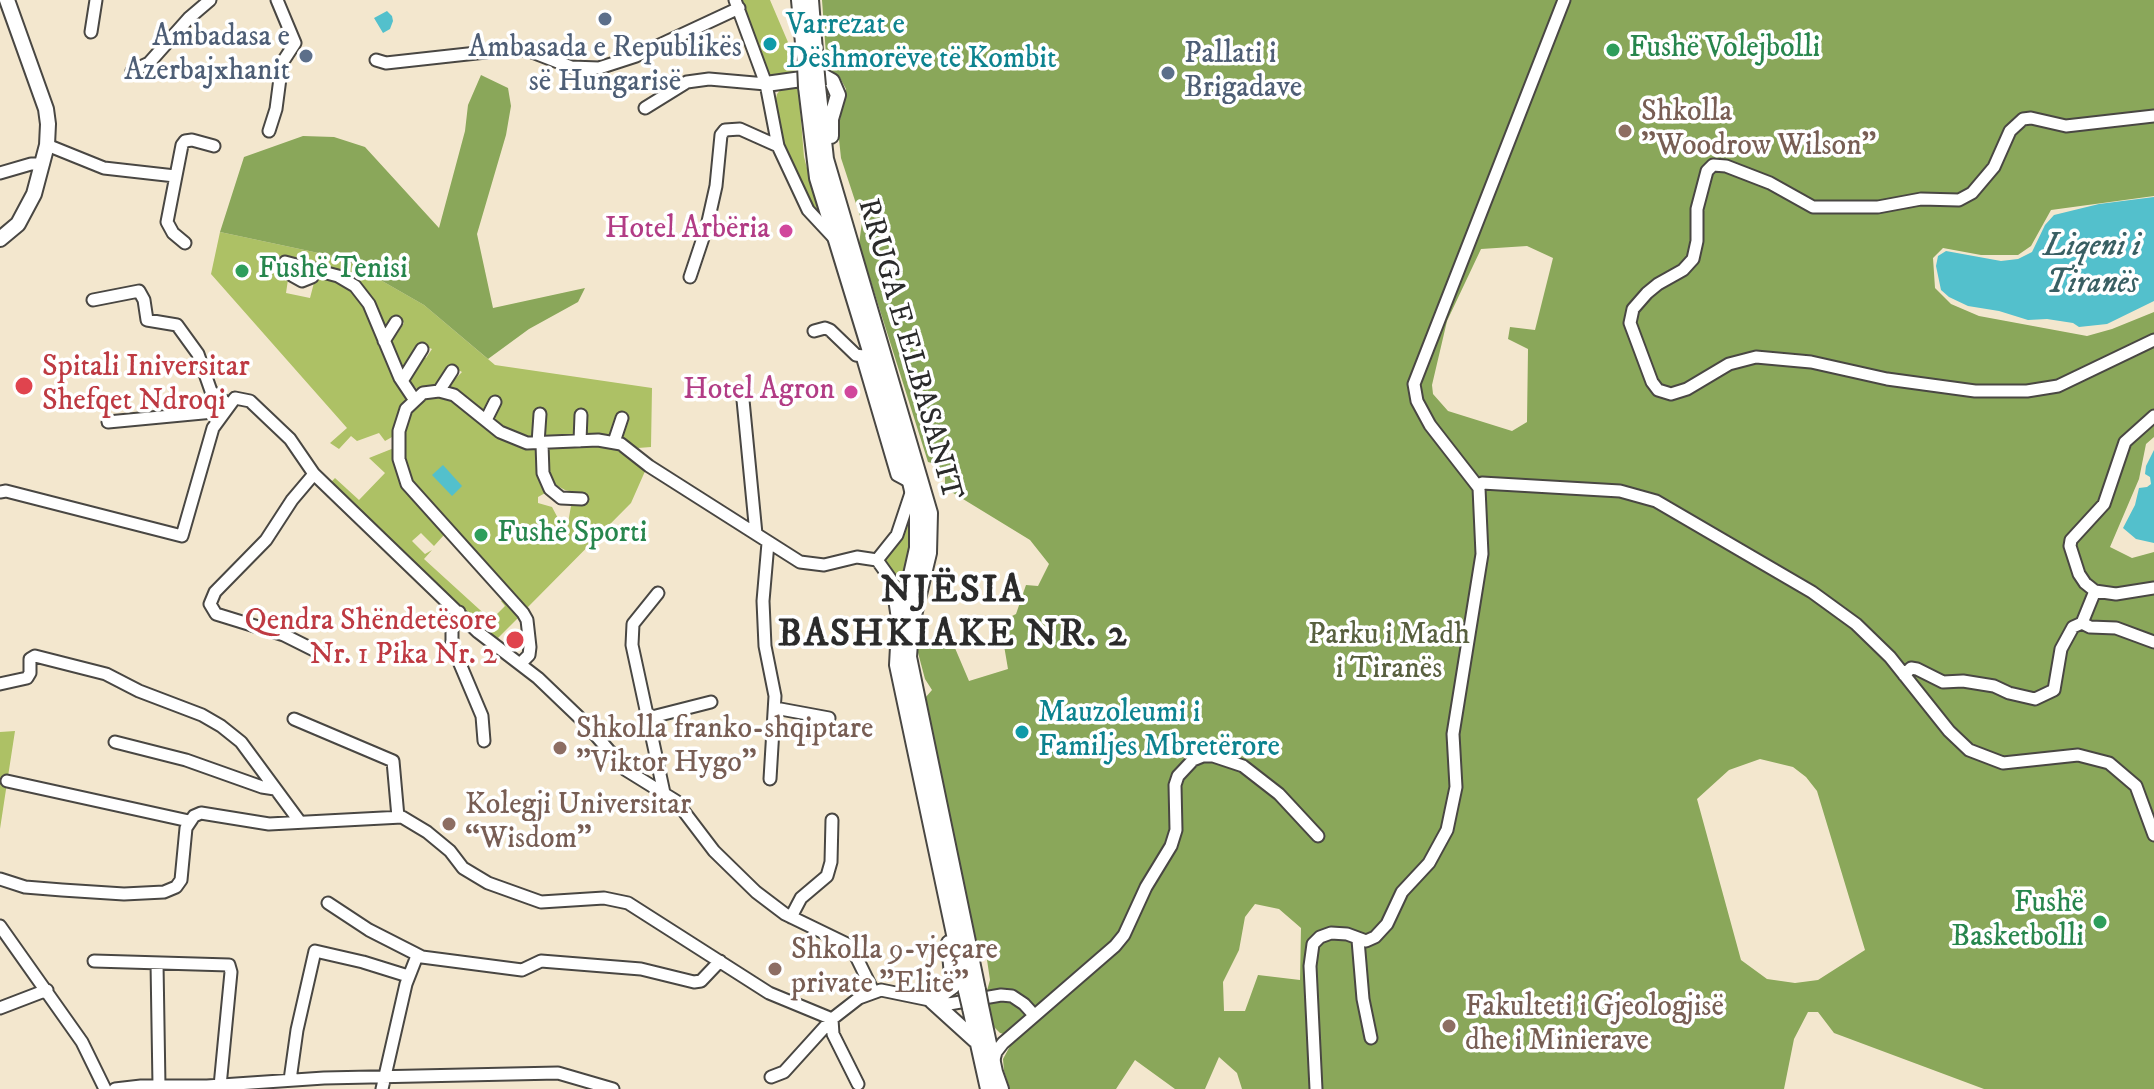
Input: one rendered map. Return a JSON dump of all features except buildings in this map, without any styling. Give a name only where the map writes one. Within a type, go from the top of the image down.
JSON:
[{"type":"main road","points":[[0,239],[18,224],[28,208],[47,145],[46,109],[7,0]]},
{"type":"main road","name":"RRUGA E ELBASANIT","points":[[799,0],[812,87],[813,158],[866,355],[917,512],[917,548],[896,648],[900,682],[950,920],[972,990]]},
{"type":"main road","name":"RRUGA E ELBASANIT","points":[[810,65],[811,0]]},
{"type":"main road","points":[[766,84],[823,76],[836,84],[838,95],[831,119],[834,188]]},
{"type":"main road","name":"RRUGA E ELBASANIT","points":[[812,87],[834,188],[930,513],[929,553],[911,628],[909,657],[988,1089]]},
{"type":"main road","points":[[950,920],[953,986],[932,1001],[980,1034]]},
{"type":"main road","name":"RRUGA E ELBASANIT","points":[[980,1034],[1001,1089]]},
{"type":"street","points":[[91,32],[96,0]]},
{"type":"street","points":[[132,71],[149,63],[189,18],[210,0]]},
{"type":"street","points":[[269,131],[276,109],[282,63],[295,43],[277,0]]},
{"type":"street","points":[[1479,488],[1430,425],[1417,401],[1414,384],[1564,0]]},
{"type":"street","points":[[376,60],[386,63],[527,50],[571,67],[588,70],[636,56],[737,4],[766,84],[778,146],[808,210],[838,242]]},
{"type":"street","points":[[645,108],[687,82],[709,79],[766,84]]},
{"type":"street","points":[[2154,116],[2066,126],[2023,119],[2015,123],[2010,131],[1994,167],[1972,193],[1959,200],[1921,199],[1878,207],[1813,207],[1770,183],[1726,166],[1713,165],[1707,171],[1697,209],[1697,241],[1693,259],[1683,270],[1647,293],[1633,309],[1630,323],[1652,382],[1658,390],[1671,394],[1687,389],[1729,364],[1756,357],[1811,362],[1887,379],[1975,391],[2027,391],[2058,386],[2154,340]]},
{"type":"street","points":[[690,277],[716,186],[721,135],[725,130],[740,129],[778,146]]},
{"type":"street","points":[[185,243],[173,233],[167,222],[182,145],[185,141],[214,146]]},
{"type":"street","points":[[47,145],[104,168],[175,176]]},
{"type":"street","points":[[0,173],[31,164],[43,164]]},
{"type":"street","points":[[290,264],[338,276],[355,286],[369,304],[402,381],[414,399]]},
{"type":"street","points":[[93,300],[139,291],[144,300],[147,320],[177,325],[198,354],[211,391],[226,408]]},
{"type":"street","points":[[384,341],[396,322]]},
{"type":"street","points":[[814,331],[830,330],[851,351],[866,355]]},
{"type":"street","points":[[402,381],[422,349]]},
{"type":"street","points":[[439,391],[452,371]]},
{"type":"street","points":[[520,664],[529,655],[530,647],[527,620],[523,613],[407,484],[399,459],[402,419],[414,399],[423,393],[439,391],[454,395],[514,439],[540,444],[580,441],[621,444],[649,466],[792,559],[810,565],[857,557],[877,560],[892,581],[899,628]]},
{"type":"street","points":[[0,492],[182,536],[213,428],[235,398],[250,401],[290,439],[314,474],[478,632],[520,664],[580,718],[626,770],[676,801],[700,835],[763,898],[791,917],[851,946],[873,991]]},
{"type":"street","points":[[743,400],[756,534]]},
{"type":"street","points":[[486,420],[495,402]]},
{"type":"street","points":[[108,422],[226,408]]},
{"type":"street","points":[[540,414],[543,473],[550,489],[561,498],[582,499]]},
{"type":"street","points":[[580,441],[581,415]]},
{"type":"street","points":[[2154,416],[2125,442],[2104,504],[2071,540],[2070,546],[2079,574],[2095,591],[2116,594],[2154,588]]},
{"type":"street","points":[[614,442],[622,418]]},
{"type":"street","points":[[314,474],[292,500],[266,540],[224,582],[210,599],[210,604],[216,614],[284,635],[320,653],[332,654]]},
{"type":"street","points":[[1316,1089],[1311,949],[1318,938],[1327,934],[1344,933],[1358,940],[1369,941],[1379,933],[1387,924],[1402,892],[1429,863],[1447,830],[1456,787],[1453,734],[1482,554],[1479,488],[1482,483],[1620,491],[1656,501],[1812,592],[1856,624],[1890,657],[1949,731],[1969,750],[2003,763],[2078,755],[2109,763],[2136,786],[2154,835]]},
{"type":"street","points":[[877,560],[897,535],[911,486]]},
{"type":"street","points":[[768,543],[764,577],[765,646],[775,696],[770,779]]},
{"type":"street","points":[[1904,675],[1911,668],[1917,669],[1943,682],[1963,681],[2050,702],[2061,649],[2073,627],[2082,623],[2095,591]]},
{"type":"street","points":[[658,593],[636,619],[632,633],[664,793]]},
{"type":"street","points":[[459,612],[452,621],[452,645],[482,716],[484,741]]},
{"type":"street","points":[[2082,623],[2090,627],[2116,628],[2154,642]]},
{"type":"street","points":[[0,684],[29,676],[30,659],[35,656],[106,674],[221,726],[241,742],[300,822]]},
{"type":"street","points":[[648,718],[711,702]]},
{"type":"street","points":[[775,708],[829,718]]},
{"type":"street","points":[[294,719],[393,761],[398,817]]},
{"type":"street","points":[[115,742],[186,760],[275,789]]},
{"type":"street","points":[[992,1063],[1006,1040],[1109,952],[1124,935],[1146,887],[1171,846],[1176,830],[1175,785],[1178,776],[1193,760],[1213,756],[1243,766],[1279,794],[1318,836]]},
{"type":"street","points":[[7,781],[189,821]]},
{"type":"street","points":[[0,879],[31,888],[112,894],[171,890],[181,880],[184,836],[189,821],[201,813],[251,823],[398,817],[419,826],[450,851],[463,868],[496,886],[545,903],[604,898],[628,903],[769,993],[832,1019]]},
{"type":"street","points":[[791,917],[801,898],[827,876],[831,862],[832,820]]},
{"type":"street","points":[[328,903],[417,956],[522,970],[541,961],[641,969],[694,982],[701,981],[720,961]]},
{"type":"street","points":[[0,926],[82,1042],[105,1089]]},
{"type":"street","points":[[1358,940],[1364,1007],[1371,1038]]},
{"type":"street","points":[[290,1080],[297,1030],[315,951],[373,964],[408,976]]},
{"type":"street","points":[[383,1084],[408,976],[417,956]]},
{"type":"street","points":[[94,961],[224,964],[231,968],[220,1086]]},
{"type":"street","points":[[157,963],[159,1086]]},
{"type":"street","points":[[0,1008],[47,990]]},
{"type":"street","points":[[771,1077],[784,1072],[832,1019],[873,991],[890,991],[949,1004],[1006,995],[1018,998],[1034,1015]]},
{"type":"street","points":[[832,1019],[833,1034],[858,1084]]},
{"type":"street","points":[[980,1034],[1006,1040]]},
{"type":"street","points":[[115,1089],[290,1080],[383,1084],[500,1074],[558,1073],[613,1089]]},
{"type":"street","points":[[499,1089],[500,1074]]},
{"type":"green space","name":"Varrezat e Dëshmorëve të Kombit","points":[[738,0],[770,0],[796,61],[798,78],[769,77]]},
{"type":"green space","name":"Parku i Madh i Tiranës","points":[[822,0],[2154,0],[2154,196],[2051,210],[2031,246],[2018,255],[1981,255],[1943,248],[1933,258],[1935,288],[1951,304],[1979,316],[2087,336],[2154,312],[2154,437],[2146,444],[2139,479],[2110,547],[2132,558],[2154,552],[2154,1089],[1984,1089],[1834,1033],[1818,1012],[1808,1012],[1794,1039],[1784,1089],[1242,1089],[1237,1073],[1219,1057],[1205,1089],[1175,1089],[1135,1060],[1116,1089],[1010,1089],[1003,1059],[1015,1037],[1000,1033],[992,1025],[986,994],[990,980],[986,953],[976,943],[925,698],[932,690],[925,679],[917,649],[952,641],[969,681],[1008,669],[1000,622],[1016,614],[1026,585],[1038,586],[1049,564],[1030,540],[945,488],[945,474],[935,464],[928,462],[859,244],[862,222],[841,158],[838,130],[846,89],[840,78],[827,68]],"holes":[[[1527,246],[1553,258],[1535,330],[1510,327],[1508,339],[1528,349],[1527,422],[1512,431],[1448,411],[1433,394],[1432,385],[1447,321],[1481,249]],[[1760,759],[1793,767],[1817,791],[1865,950],[1818,980],[1795,983],[1767,979],[1741,960],[1697,799],[1729,770]],[[1255,904],[1279,909],[1301,928],[1300,980],[1258,975],[1245,1011],[1224,1011],[1223,982],[1239,950],[1245,917]]]},
{"type":"green space","points":[[481,75],[508,88],[511,106],[506,135],[477,234],[493,308],[585,288],[578,302],[529,329],[488,359],[424,305],[342,258],[220,232],[244,157],[303,136],[334,137],[365,147],[439,228],[465,131],[468,105]]},
{"type":"green space","points":[[798,83],[804,157],[819,213],[808,199],[787,154],[775,103],[782,88]]},
{"type":"green space","points":[[220,232],[342,258],[424,305],[495,365],[652,388],[651,447],[638,448],[619,437],[586,435],[586,411],[579,411],[576,437],[544,438],[537,412],[533,438],[505,429],[493,419],[500,399],[491,397],[485,412],[448,386],[462,372],[453,367],[436,388],[417,389],[407,379],[423,356],[426,358],[432,349],[422,345],[403,371],[389,341],[392,334],[397,334],[404,323],[402,321],[385,330],[370,297],[355,280],[316,265],[275,257],[272,269],[289,273],[286,293],[310,298],[316,275],[339,280],[359,296],[408,397],[392,437],[385,441],[379,433],[357,441],[351,436],[339,449],[330,443],[347,428],[211,274]]},
{"type":"green space","points":[[434,396],[450,398],[535,447],[547,492],[538,497],[538,503],[552,507],[561,524],[568,523],[571,506],[587,502],[587,495],[565,490],[552,483],[546,465],[550,447],[601,443],[619,448],[646,469],[631,503],[526,609],[407,472],[402,444],[408,417],[420,401]]},
{"type":"green space","points":[[394,448],[398,468],[434,519],[432,522],[444,535],[434,546],[421,533],[412,541],[425,554],[432,550],[424,559],[491,620],[505,606],[501,601],[505,598],[520,616],[496,640],[330,483],[335,478],[359,500],[385,473],[369,458]]},
{"type":"green space","points":[[908,514],[909,546],[899,590],[894,574],[883,560]]},
{"type":"green space","points":[[15,731],[5,796],[0,829],[0,732]]},
{"type":"water","points":[[387,11],[393,21],[390,29],[383,33],[374,18]]},
{"type":"water","name":"Liqeni i Tiranës","points":[[2154,197],[2154,301],[2107,324],[2079,327],[2073,323],[2047,319],[2028,320],[1968,306],[1941,290],[1936,266],[1938,256],[1946,251],[2001,261],[2018,259],[2032,252],[2045,225],[2054,215],[2099,204]]},
{"type":"water","points":[[2154,450],[2154,543],[2136,539],[2123,528],[2135,505],[2139,488],[2151,484],[2150,477],[2145,474]]},
{"type":"water","points":[[443,465],[462,486],[452,496],[432,475]]},
{"type":"place","name":"Ambasada e Republikës së Hungarisë","points":[[605,19]]},
{"type":"place","name":"Varrezat e Dëshmorëve të Kombit","points":[[770,44]]},
{"type":"place","name":"Fushë Volejbolli","points":[[1613,50]]},
{"type":"place","name":"Ambadasa e Azerbajxhanit","points":[[306,56]]},
{"type":"place","name":"Pallati i Brigadave","points":[[1168,73]]},
{"type":"place","name":"Shkolla \"Woodrow Wilson\"","points":[[1625,131]]},
{"type":"place","name":"Hotel Arbëria","points":[[786,231]]},
{"type":"place","name":"Fushë Tenisi","points":[[242,271]]},
{"type":"place","name":"Spitali Iniversitar Shefqet Ndroqi","points":[[24,386]]},
{"type":"place","name":"Hotel Agron","points":[[851,392]]},
{"type":"place","name":"Fushë Sporti","points":[[481,535]]},
{"type":"place","name":"Qendra Shëndetësore Nr. 1 Pika Nr. 2","points":[[515,640]]},
{"type":"place","name":"Mauzoleumi i Familjes Mbretërore","points":[[1022,732]]},
{"type":"place","name":"Shkolla franko-shqiptare \"Viktor Hygo\"","points":[[560,748]]},
{"type":"place","name":"Kolegji Universitar “Wisdom”","points":[[449,824]]},
{"type":"place","name":"Fushë Basketbolli","points":[[2100,922]]},
{"type":"place","name":"Shkolla 9-vjeçare private \"Elitë\"","points":[[775,969]]},
{"type":"place","name":"Fakulteti i Gjeologjisë dhe i Minierave","points":[[1449,1026]]},
{"type":"district","name":"NJËSIA BASHKIAKE NR. 2","points":[[953,615]]}]
